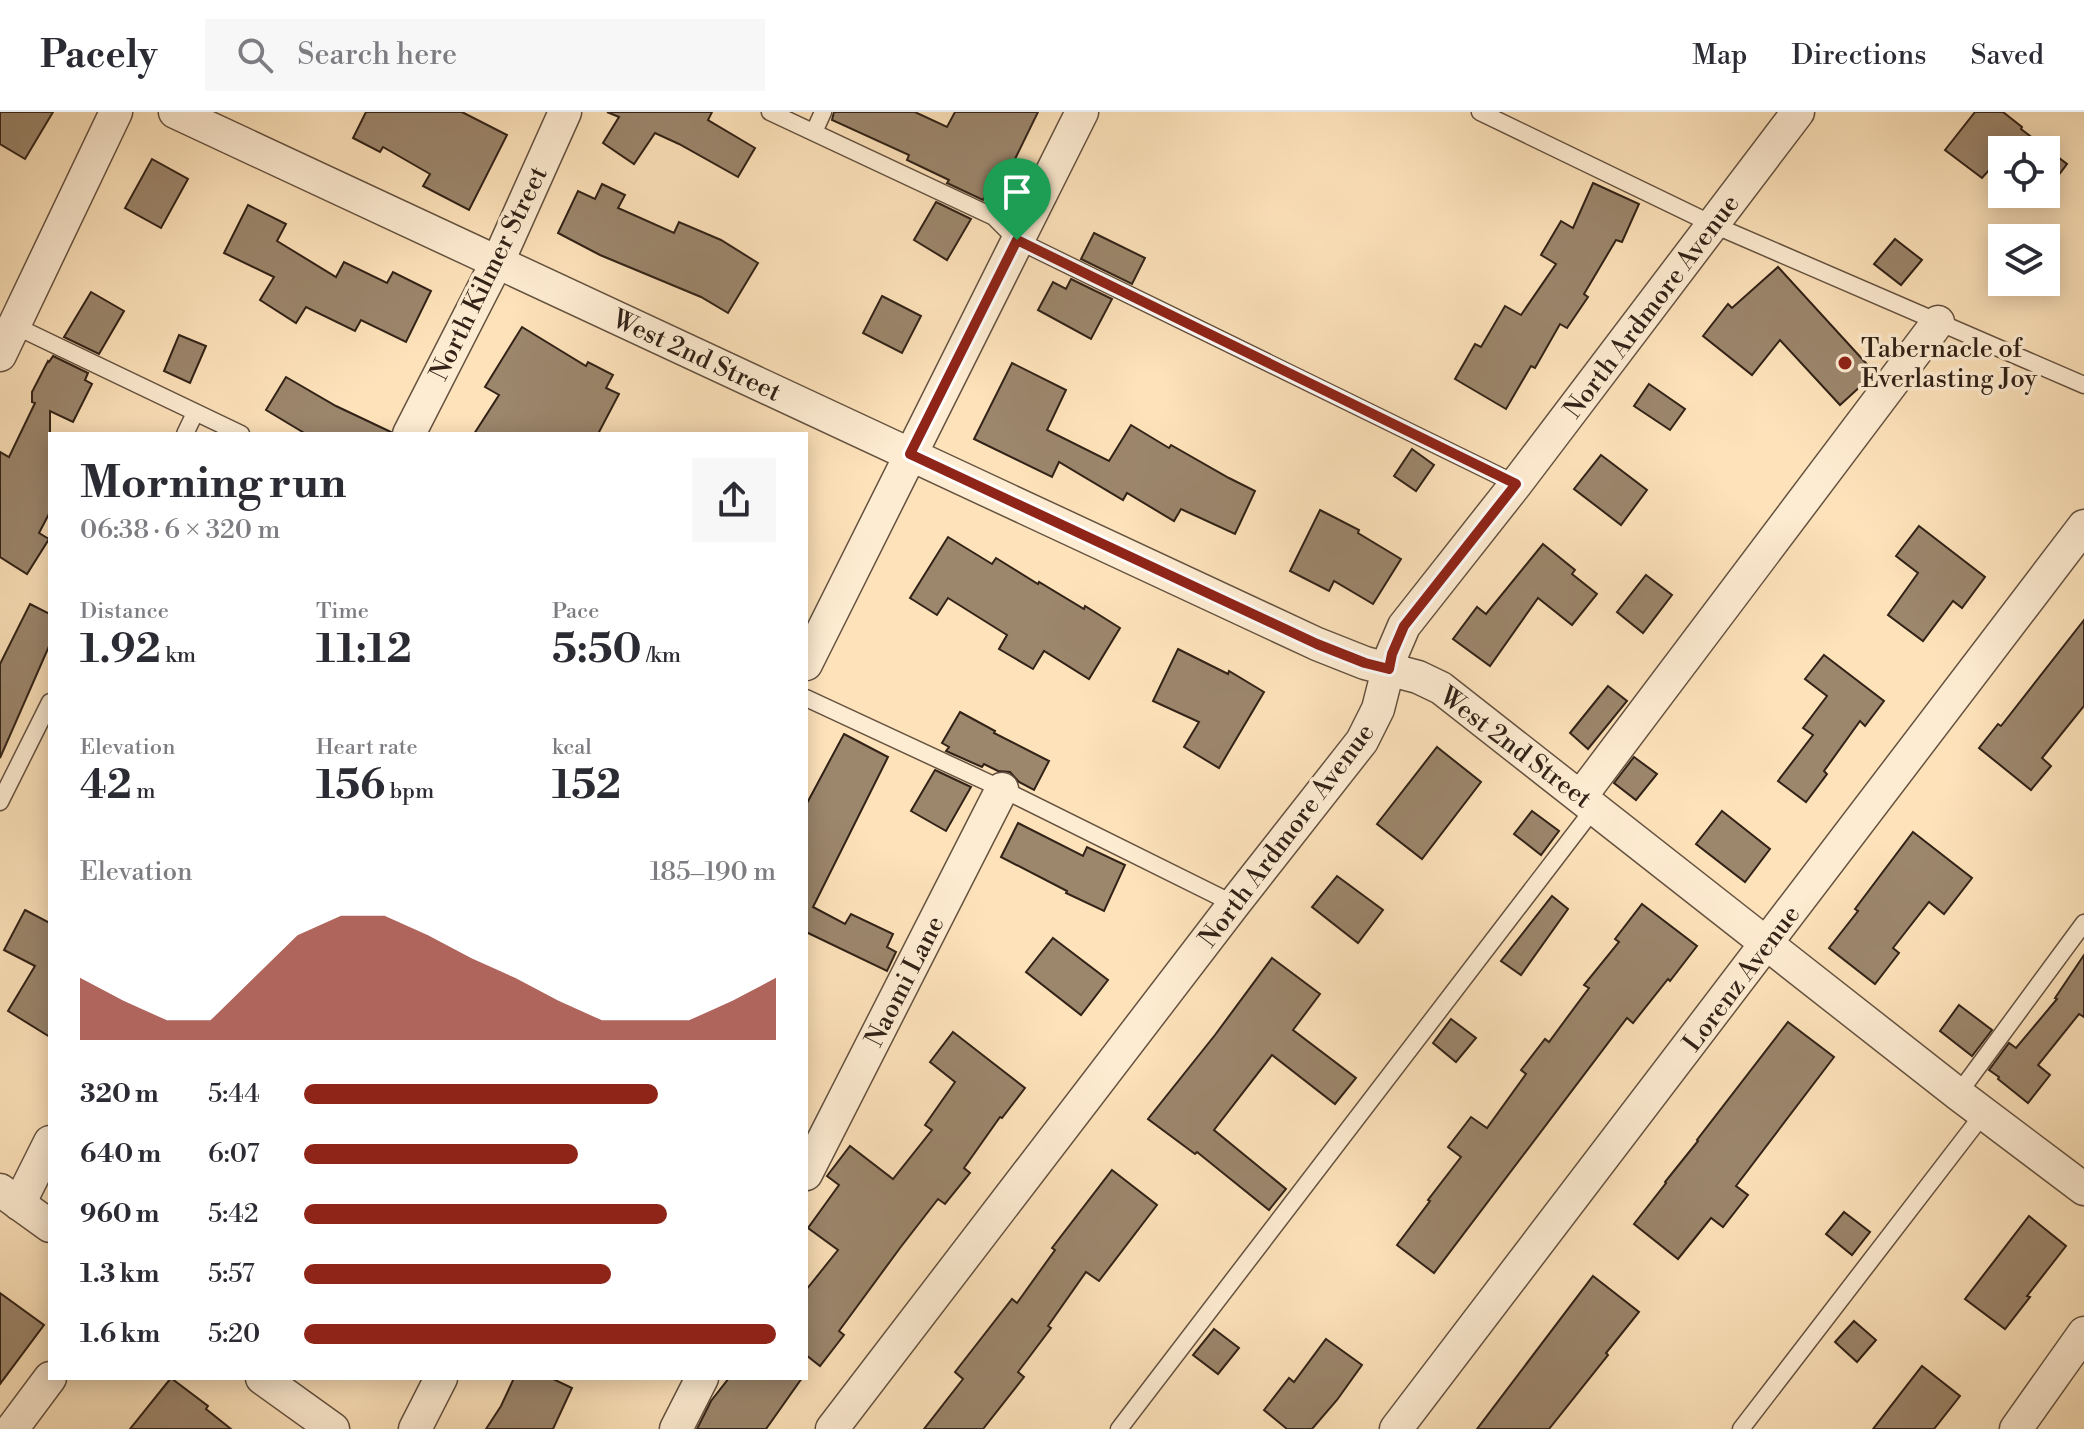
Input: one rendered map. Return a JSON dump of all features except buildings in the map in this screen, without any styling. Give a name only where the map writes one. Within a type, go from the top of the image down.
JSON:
[{"type":"street","points":[[0,355],[7,322],[116,112]]},
{"type":"street","name":"West 2nd Street","points":[[175,112],[1317,644],[1365,663],[1418,677],[1441,688],[1958,1094],[2084,1189]]},
{"type":"street","name":"North Kilmer Street","points":[[410,432],[496,262],[565,112]]},
{"type":"street","points":[[808,660],[1082,112]]},
{"type":"street","name":"North Ardmore Avenue","points":[[832,1429],[1362,741],[1378,709],[1392,654],[1404,626],[1516,484],[1798,112]]},
{"type":"street","points":[[1588,802],[1938,322]]},
{"type":"street","name":"Lorenz Avenue","points":[[1396,1429],[2084,526]]},
{"type":"street","name":"Naomi Lane","points":[[808,1170],[1002,789]]},
{"type":"street","points":[[48,1145],[9,1197],[48,1225]]},
{"type":"street","points":[[2016,1429],[2084,1333]]},
{"type":"street","points":[[12,1429],[49,1380]]},
{"type":"street","points":[[265,1380],[333,1429]]},
{"type":"street","points":[[415,1429],[440,1380]]},
{"type":"street","points":[[676,1429],[701,1380]]},
{"type":"lane","points":[[770,112],[994,217],[1017,240],[1516,484]]},
{"type":"lane","points":[[814,132],[823,112]]},
{"type":"lane","points":[[1480,112],[1714,225],[2084,385]]},
{"type":"lane","points":[[7,322],[237,432]]},
{"type":"lane","points":[[186,432],[195,413]]},
{"type":"lane","points":[[808,699],[1002,789],[1234,904]]},
{"type":"lane","points":[[0,802],[48,706]]},
{"type":"lane","points":[[1119,1429],[1588,802]]},
{"type":"lane","points":[[1958,1094],[2084,923]]},
{"type":"lane","points":[[1741,1429],[1984,1113]]},
{"type":"place","name":"Tabernacle of Everlasting Joy","points":[[1845,363]]},
{"type":"route","points":[[1017,240],[1516,484],[1404,626],[1389,669],[1317,644],[910,454],[1017,240]]}]
